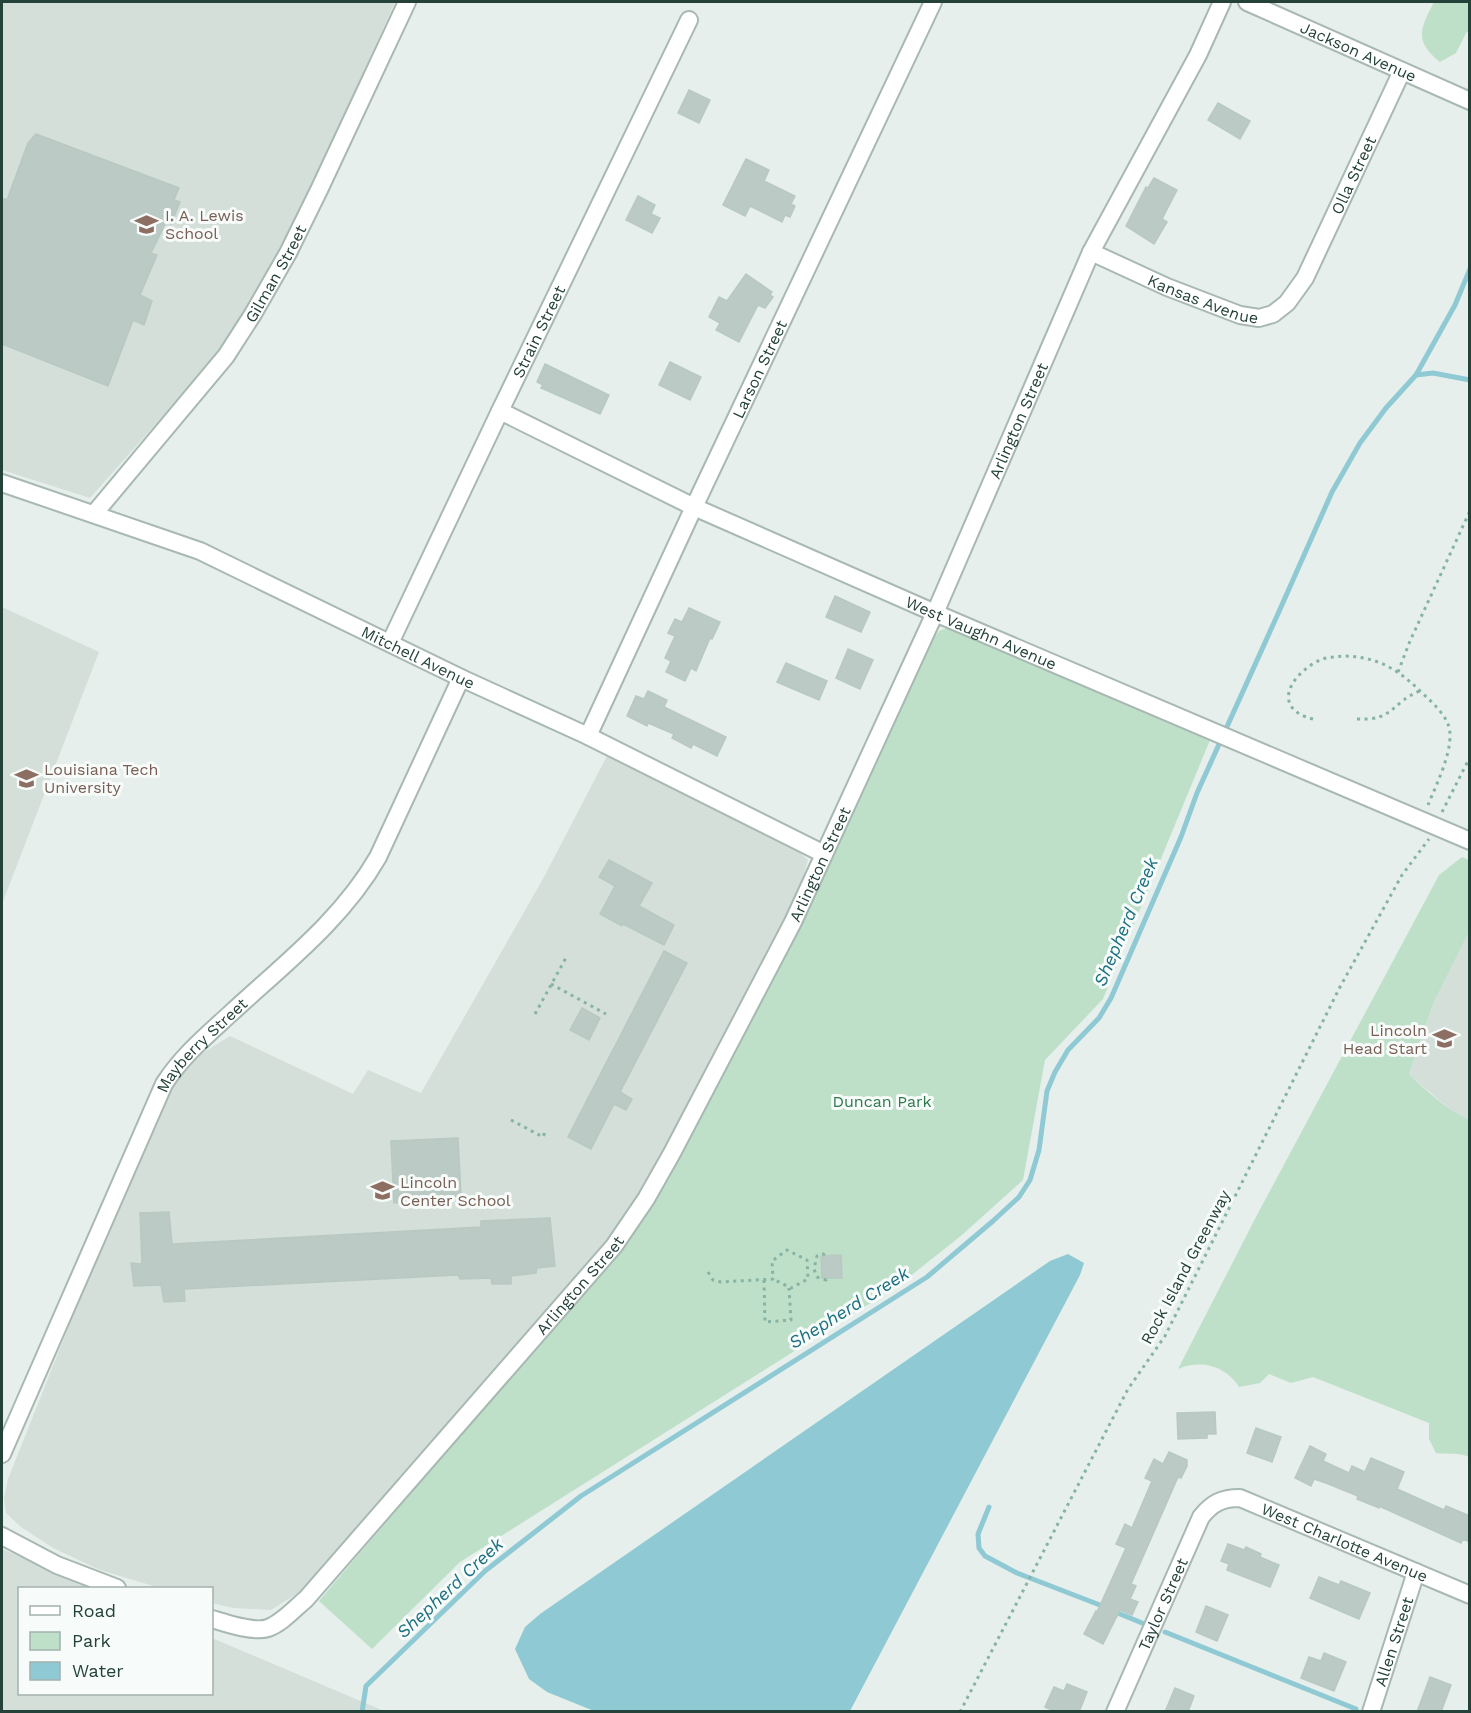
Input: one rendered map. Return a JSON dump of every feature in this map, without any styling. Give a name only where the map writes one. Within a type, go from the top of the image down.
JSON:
[{"type":"street","name":"Gilman Street","points":[[94,514],[225,356],[253,314],[288,253],[406,2]]},
{"type":"street","name":"Larson Street","points":[[588,736],[933,2]]},
{"type":"street","name":"Arlington Street","points":[[213,1619],[238,1627],[266,1629],[287,1616],[306,1599],[630,1226],[672,1153],[759,989],[935,613],[1091,252],[1198,55],[1222,2]]},
{"type":"street","name":"Jackson Avenue","points":[[1247,2],[1470,101]]},
{"type":"street","name":"Strain Street","points":[[390,643],[689,20]]},
{"type":"street","name":"Olla Street","points":[[1305,278],[1402,71]]},
{"type":"street","name":"Kansas Avenue","points":[[1091,252],[1167,287],[1240,315],[1259,318],[1273,314],[1287,303],[1305,278]]},
{"type":"street","name":"West Vaughn Avenue","points":[[500,411],[694,507],[935,613],[1470,841]]},
{"type":"street","name":"Mitchell Avenue","points":[[2,483],[200,551],[461,678],[588,736],[824,854]]},
{"type":"street","name":"Mayberry Street","points":[[2,1454],[164,1084],[188,1052],[321,930],[349,901],[366,878],[378,857],[461,678]]},
{"type":"street","name":"West Charlotte Avenue","points":[[1218,1501],[1240,1498],[1470,1595]]},
{"type":"street","name":"Taylor Street","points":[[1115,1712],[1201,1517],[1209,1506],[1218,1501]]},
{"type":"street","points":[[2,1536],[57,1565],[114,1587]]},
{"type":"street","name":"Allen Street","points":[[1371,1712],[1416,1572]]},
{"type":"path","points":[[1398,672],[1414,631],[1469,513]]},
{"type":"path","points":[[1313,719],[1300,715],[1294,710],[1288,697],[1289,690],[1298,677],[1317,661],[1336,657],[1360,657],[1382,662],[1398,672],[1446,719],[1450,728],[1450,743],[1446,758],[1427,810]]},
{"type":"path","points":[[1357,719],[1380,718],[1408,697],[1420,692]]},
{"type":"path","points":[[1439,817],[1470,757]]},
{"type":"path","name":"Rock Island Greenway","points":[[960,1712],[1128,1389],[1165,1336],[1340,987],[1402,875],[1432,835]]},
{"type":"path","points":[[535,1014],[567,956]]},
{"type":"path","points":[[551,984],[606,1014]]},
{"type":"path","points":[[511,1120],[543,1137],[545,1132]]},
{"type":"path","points":[[708,1272],[716,1281],[773,1280],[791,1288],[808,1278],[807,1260],[787,1251],[772,1261],[773,1280]]},
{"type":"path","points":[[825,1255],[817,1256],[814,1269],[817,1277],[823,1281],[826,1278]]},
{"type":"path","points":[[807,1269],[814,1269]]},
{"type":"path","points":[[764,1280],[765,1322],[791,1320],[789,1287]]},
{"type":"shaded area","name":"I. A. Lewis School","points":[[2,2],[395,2],[309,193],[242,318],[203,371],[90,498],[2,470]]},
{"type":"shaded area","name":"Louisiana Tech University","points":[[2,607],[99,652],[2,904]]},
{"type":"shaded area","name":"Lincoln Center School","points":[[607,756],[796,849],[808,860],[799,892],[654,1172],[631,1210],[579,1274],[368,1515],[329,1564],[298,1593],[271,1610],[233,1608],[213,1603],[213,1587],[157,1587],[100,1570],[53,1548],[21,1527],[6,1513],[4,1498],[8,1479],[161,1101],[183,1071],[195,1058],[230,1036],[353,1094],[368,1070],[421,1093],[544,877]]},
{"type":"shaded area","name":"Lincoln Head Start","points":[[1469,932],[1469,1120],[1459,1116],[1409,1074],[1433,1004]]},
{"type":"shaded area","points":[[2,1549],[93,1587],[18,1587],[18,1695],[213,1695],[213,1638],[384,1711],[2,1711]]},
{"type":"green space","points":[[1434,2],[1469,2],[1469,31],[1456,53],[1440,62],[1426,48],[1422,34],[1425,20]]},
{"type":"green space","name":"Duncan Park","points":[[947,628],[1210,740],[1103,999],[1045,1060],[1023,1180],[962,1235],[899,1285],[460,1562],[372,1649],[319,1601],[634,1231],[679,1157],[817,888],[934,638],[939,631]]},
{"type":"green space","points":[[1462,857],[1469,860],[1469,932],[1433,1004],[1409,1074],[1445,1106],[1469,1120],[1469,1457],[1436,1453],[1429,1439],[1429,1423],[1313,1377],[1291,1383],[1269,1374],[1260,1383],[1239,1387],[1227,1374],[1212,1366],[1195,1365],[1178,1369],[1257,1215],[1439,875]]},
{"type":"water","points":[[1068,1254],[1084,1263],[1080,1275],[850,1711],[594,1711],[547,1692],[529,1679],[515,1649],[525,1627],[540,1614],[1050,1261]]},
{"type":"building","points":[[689,90],[710,100],[699,123],[678,113]]},
{"type":"building","points":[[1218,103],[1250,121],[1240,139],[1208,120]]},
{"type":"building","points":[[36,134],[179,188],[174,200],[180,202],[171,224],[166,222],[151,253],[157,255],[140,295],[152,301],[144,325],[133,320],[108,386],[2,344],[2,198],[7,200],[28,143]]},
{"type":"building","points":[[746,159],[769,170],[764,181],[795,196],[791,204],[795,206],[790,217],[785,215],[782,222],[750,206],[745,216],[723,205]]},
{"type":"building","points":[[1154,178],[1177,190],[1162,219],[1167,222],[1154,244],[1126,226],[1146,187],[1148,188]]},
{"type":"building","points":[[638,196],[655,205],[651,214],[660,218],[652,233],[626,220]]},
{"type":"building","points":[[746,274],[772,292],[770,295],[773,297],[765,308],[758,305],[739,342],[716,330],[720,323],[709,317],[719,297],[727,301]]},
{"type":"building","points":[[670,362],[701,377],[690,400],[659,385]]},
{"type":"building","points":[[545,364],[609,395],[600,414],[541,388],[543,385],[537,382]]},
{"type":"building","points":[[835,596],[870,612],[861,632],[826,617]]},
{"type":"building","points":[[689,608],[720,622],[712,639],[710,638],[696,671],[691,668],[685,681],[666,672],[671,661],[665,658],[675,636],[668,633],[675,619],[682,622]]},
{"type":"building","points":[[848,649],[873,660],[860,689],[836,678]]},
{"type":"building","points":[[786,663],[827,681],[819,700],[777,682]]},
{"type":"building","points":[[648,691],[667,700],[664,707],[726,737],[717,756],[693,744],[691,748],[672,738],[674,734],[648,723],[647,726],[627,716],[636,696],[644,699]]},
{"type":"building","points":[[609,860],[652,883],[639,906],[674,925],[664,945],[600,914],[615,886],[599,877]]},
{"type":"building","points":[[664,951],[687,963],[620,1092],[632,1099],[626,1110],[614,1104],[591,1149],[568,1137]]},
{"type":"building","points":[[582,1008],[600,1018],[589,1040],[570,1030]]},
{"type":"building","points":[[458,1138],[461,1196],[394,1203],[391,1141]]},
{"type":"building","points":[[169,1212],[172,1244],[481,1227],[481,1221],[550,1218],[555,1266],[537,1268],[536,1273],[511,1276],[511,1284],[492,1284],[491,1278],[460,1279],[458,1275],[184,1289],[185,1301],[164,1302],[161,1285],[134,1286],[131,1263],[142,1264],[140,1213]]},
{"type":"building","points":[[841,1255],[842,1278],[822,1278],[821,1256]]},
{"type":"building","points":[[1215,1412],[1216,1434],[1207,1434],[1207,1438],[1178,1439],[1177,1413]]},
{"type":"building","points":[[1256,1428],[1281,1437],[1272,1462],[1247,1453]]},
{"type":"building","points":[[1310,1446],[1326,1454],[1323,1461],[1349,1473],[1352,1466],[1365,1472],[1371,1458],[1404,1472],[1397,1489],[1444,1510],[1446,1506],[1470,1516],[1470,1542],[1463,1539],[1461,1543],[1379,1506],[1379,1508],[1357,1499],[1358,1496],[1326,1483],[1314,1479],[1311,1486],[1295,1478]]},
{"type":"building","points":[[1169,1452],[1187,1460],[1187,1466],[1181,1478],[1178,1477],[1131,1584],[1136,1586],[1130,1599],[1138,1602],[1132,1615],[1120,1610],[1103,1644],[1084,1634],[1097,1612],[1126,1548],[1116,1544],[1125,1524],[1132,1528],[1152,1481],[1145,1478],[1154,1459],[1163,1464]]},
{"type":"building","points":[[1228,1544],[1244,1550],[1246,1547],[1261,1554],[1260,1557],[1279,1565],[1270,1587],[1227,1570],[1229,1564],[1221,1561]]},
{"type":"building","points":[[1319,1577],[1339,1585],[1341,1581],[1370,1593],[1359,1619],[1310,1598]]},
{"type":"building","points":[[1206,1606],[1228,1615],[1217,1641],[1196,1632]]},
{"type":"building","points":[[1324,1653],[1346,1662],[1334,1691],[1301,1678],[1309,1657],[1321,1661]]},
{"type":"building","points":[[1430,1677],[1451,1685],[1441,1712],[1417,1712]]},
{"type":"building","points":[[1067,1684],[1087,1692],[1079,1712],[1057,1712],[1045,1707],[1054,1687],[1064,1691]]},
{"type":"building","points":[[1175,1688],[1194,1696],[1188,1712],[1165,1712]]},
{"type":"waterway","name":"Shepherd Creek","points":[[362,1712],[366,1686],[485,1571],[581,1496],[927,1277],[1019,1197],[1030,1180],[1039,1150],[1047,1091],[1055,1072],[1068,1050],[1099,1018],[1111,998],[1181,837],[1197,793],[1332,492],[1360,443],[1386,408],[1416,375],[1455,305],[1470,269]]},
{"type":"waterway","name":"Shepherd Creek","points":[[1416,375],[1433,373],[1470,380]]},
{"type":"waterway","points":[[989,1507],[978,1534],[979,1548],[985,1556],[1017,1573],[1105,1607]]},
{"type":"waterway","points":[[1113,1611],[1142,1623]]},
{"type":"waterway","points":[[1165,1632],[1356,1709]]},
{"type":"place","name":"I. A. Lewis School","points":[[147,224]]},
{"type":"place","name":"Louisiana Tech University","points":[[26,778]]},
{"type":"place","name":"Lincoln Head Start","points":[[1445,1039]]},
{"type":"place","name":"Lincoln Center School","points":[[382,1191]]}]
